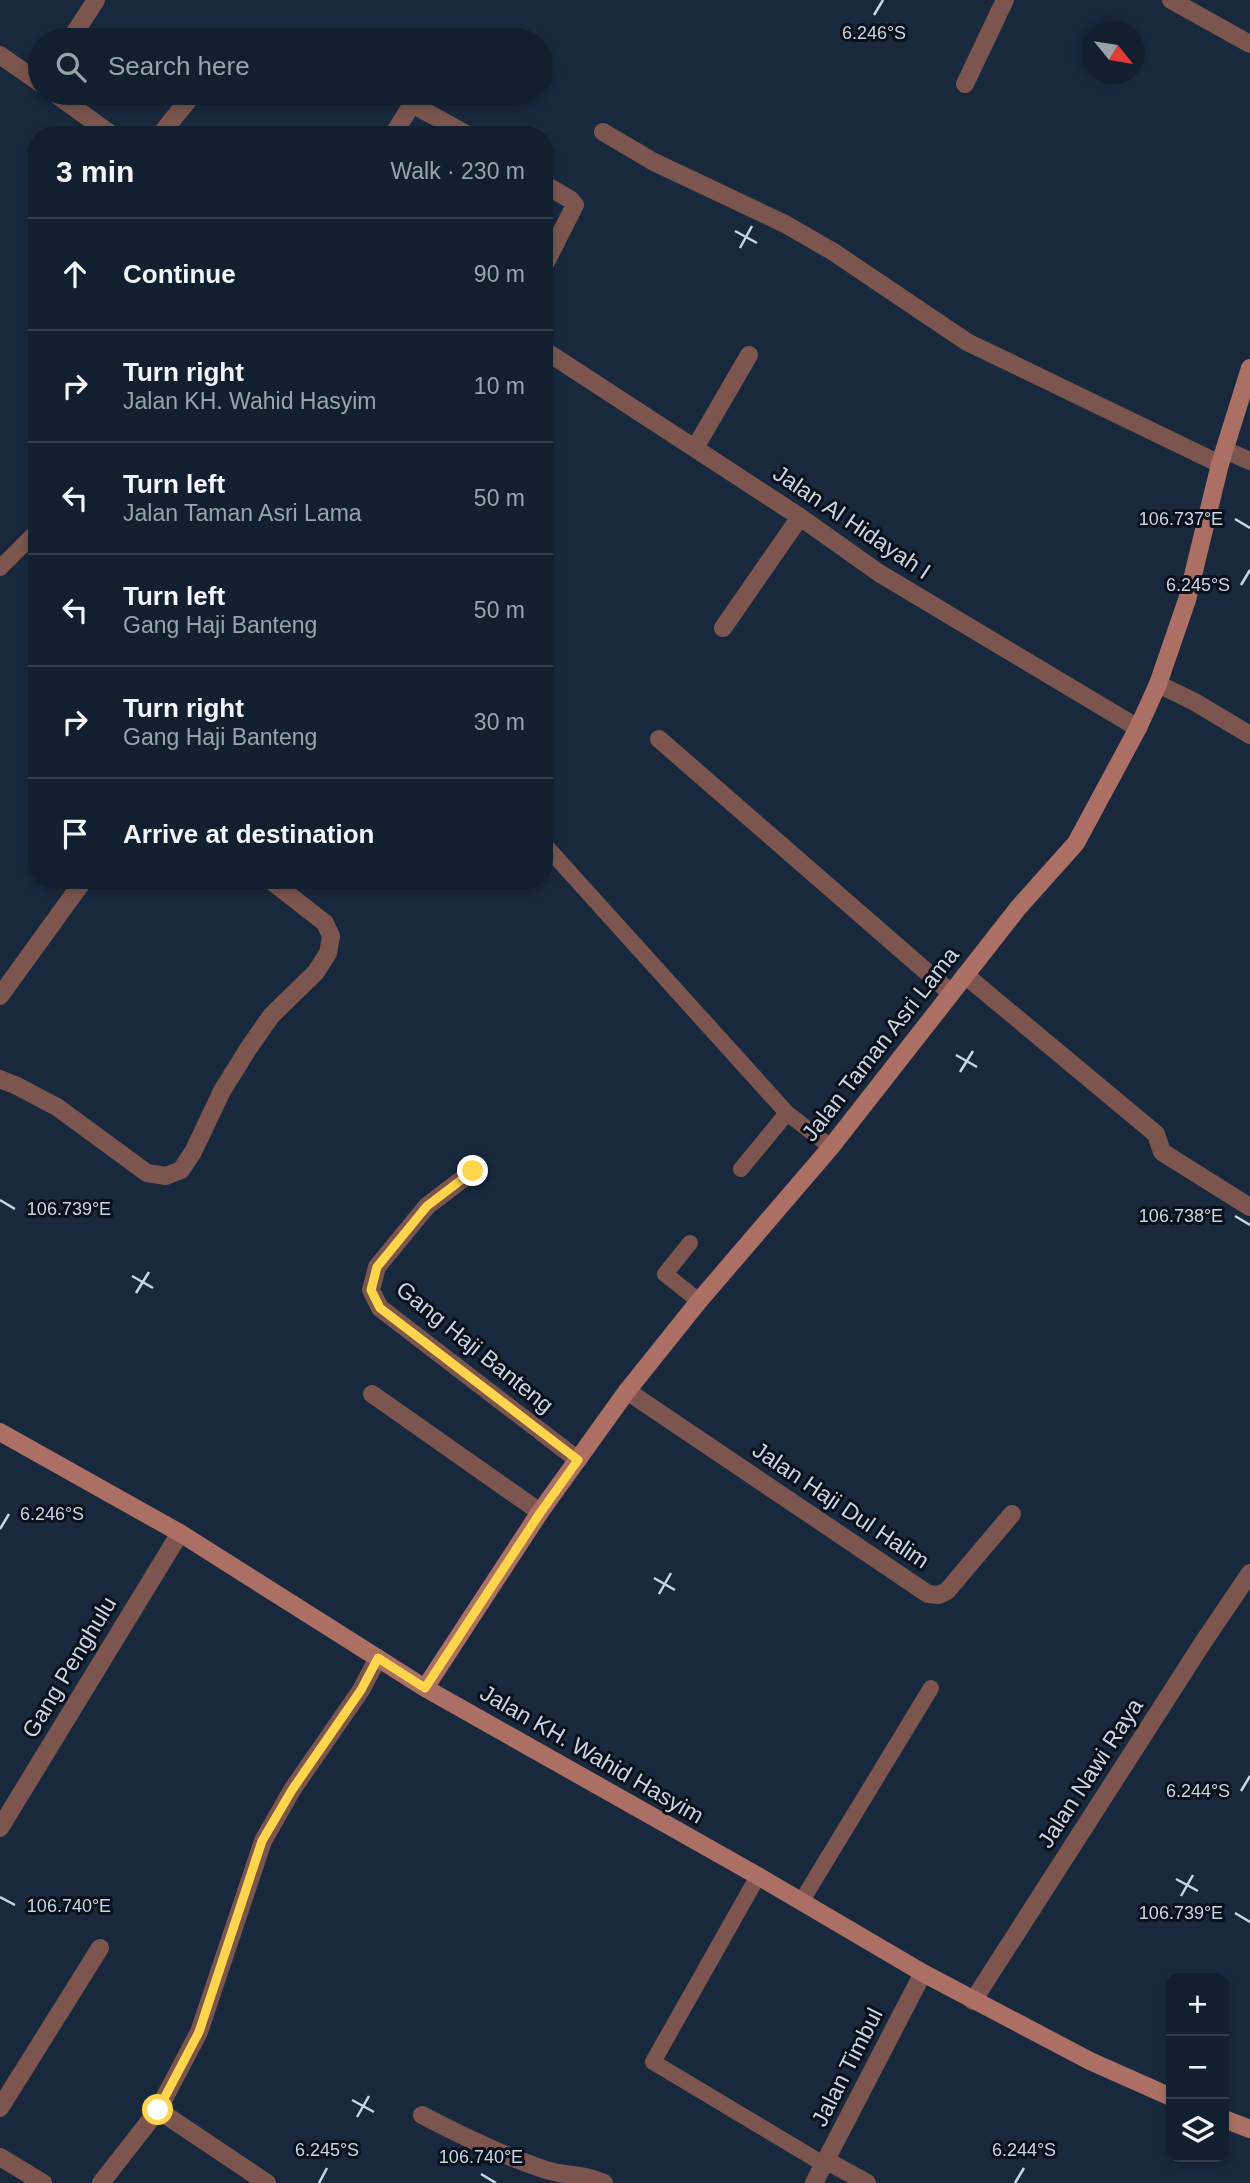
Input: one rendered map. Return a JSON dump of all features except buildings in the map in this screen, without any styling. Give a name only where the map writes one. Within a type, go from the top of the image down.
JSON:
[{"type":"street","points":[[78,28],[96,0]]},
{"type":"street","points":[[965,84],[1005,0]]},
{"type":"street","points":[[1171,0],[1250,44]]},
{"type":"street","points":[[0,55],[28,75]]},
{"type":"street","points":[[71,105],[100,126]]},
{"type":"street","points":[[167,126],[184,105]]},
{"type":"street","points":[[399,126],[411,105]]},
{"type":"street","points":[[414,105],[452,126]]},
{"type":"street","points":[[603,132],[654,162],[785,224],[832,251],[967,342],[1223,457],[1250,461]]},
{"type":"street","points":[[553,189],[575,205],[553,249]]},
{"type":"street","points":[[695,447],[749,355]]},
{"type":"street","name":"Jalan Al Hidayah I","points":[[553,356],[695,447],[879,573],[1138,728]]},
{"type":"street","name":"Jalan Taman Asri Lama","points":[[425,1688],[540,1513],[627,1391],[699,1301],[831,1147],[1018,908],[1076,843],[1138,728],[1158,684],[1187,600],[1223,457],[1250,368]]},
{"type":"street","points":[[723,628],[800,517]]},
{"type":"street","points":[[1158,684],[1193,701],[1250,735]]},
{"type":"street","points":[[659,739],[951,993]]},
{"type":"street","points":[[0,996],[77,889]]},
{"type":"street","points":[[0,1079],[57,1107],[147,1173],[166,1176],[181,1170],[193,1152],[222,1091],[248,1049],[271,1016],[316,972],[328,953],[331,936],[325,923],[282,889]]},
{"type":"street","points":[[965,975],[1156,1134],[1162,1152],[1250,1208]]},
{"type":"street","name":"Gang Haji Banteng","points":[[473,1171],[427,1206],[377,1267],[371,1290],[380,1308],[578,1460]]},
{"type":"street","name":"Jalan Haji Dul Halim","points":[[627,1391],[928,1594],[939,1595],[947,1591],[1012,1514]]},
{"type":"street","points":[[372,1394],[540,1513]]},
{"type":"street","name":"Jalan KH. Wahid Hasyim","points":[[0,1432],[180,1533],[425,1688],[758,1876],[923,1973],[1090,2060],[1166,2095]]},
{"type":"street","name":"Gang Penghulu","points":[[0,1828],[180,1533]]},
{"type":"street","name":"Jalan Nawi Raya","points":[[973,2001],[1250,1573]]},
{"type":"street","points":[[101,2183],[158,2110],[199,2032],[262,1841],[292,1790],[361,1690],[378,1658]]},
{"type":"street","points":[[0,2108],[100,1948]]},
{"type":"street","name":"Jalan Timbul","points":[[814,2183],[923,1973]]},
{"type":"street","points":[[158,2110],[267,2183]]},
{"type":"street","points":[[422,2115],[481,2145],[548,2171],[596,2179],[604,2183]]},
{"type":"street","points":[[1229,2121],[1250,2129]]},
{"type":"street","points":[[0,2157],[43,2183]]},
{"type":"street","points":[[826,2163],[867,2183]]},
{"type":"lane","points":[[0,568],[28,540]]},
{"type":"lane","points":[[553,854],[787,1113],[831,1147]]},
{"type":"lane","points":[[741,1169],[787,1113]]},
{"type":"lane","points":[[690,1243],[665,1274],[699,1301]]},
{"type":"lane","points":[[801,1902],[930,1688]]},
{"type":"lane","points":[[758,1876],[653,2062],[826,2163]]},
{"type":"route","points":[[158,2110],[199,2032],[262,1841],[292,1790],[361,1690],[378,1658],[425,1688],[578,1460],[380,1308],[371,1290],[377,1267],[427,1206],[473,1171]]}]
